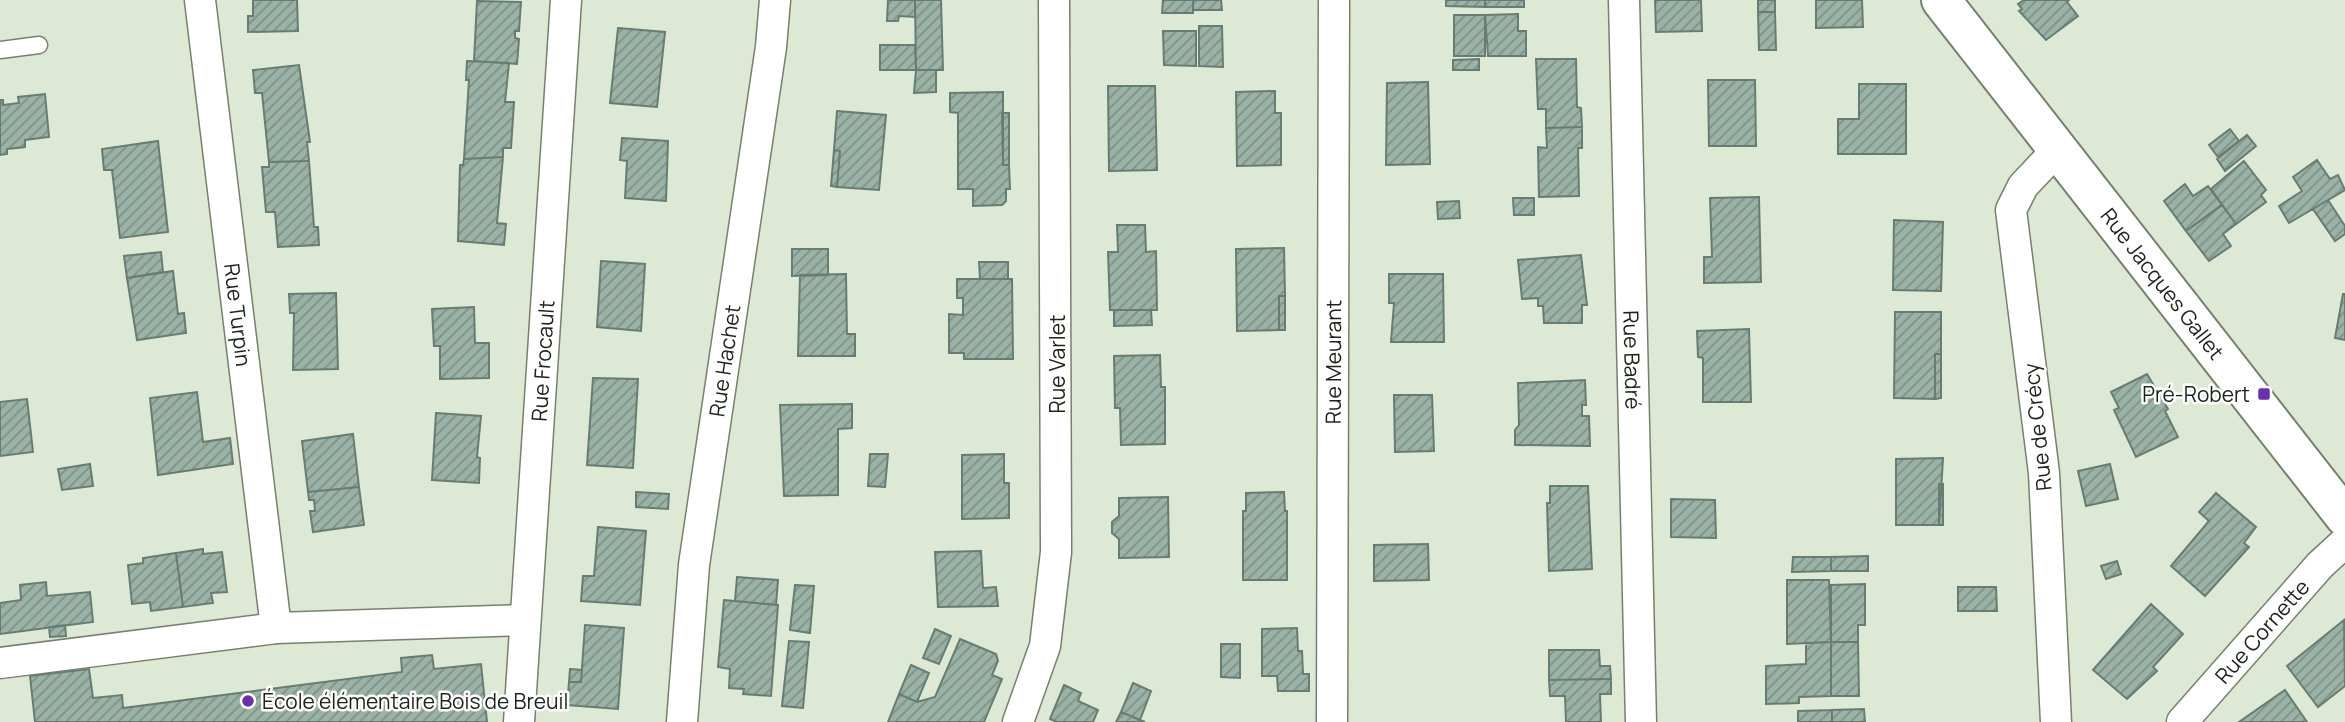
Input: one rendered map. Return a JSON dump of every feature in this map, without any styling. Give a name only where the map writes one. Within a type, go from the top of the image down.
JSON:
[{"type":"main road","name":"Rue Jacques Gallet","points":[[1941,0],[2345,517]]},
{"type":"street","name":"Rue Turpin","points":[[200,0],[276,628]]},
{"type":"street","name":"Rue Frocault","points":[[519,722],[566,0]]},
{"type":"street","name":"Rue Hachet","points":[[682,722],[694,565],[771,47],[775,0]]},
{"type":"street","name":"Rue Varlet","points":[[1018,722],[1045,646],[1056,552],[1054,0]]},
{"type":"street","name":"Rue Meurant","points":[[1332,722],[1334,0]]},
{"type":"street","name":"Rue Badré","points":[[1624,0],[1641,722]]},
{"type":"street","name":"Rue de Crécy","points":[[2056,722],[2044,473],[2011,210],[2023,186],[2058,149]]},
{"type":"street","name":"Rue Cornette","points":[[2182,722],[2320,565],[2345,542]]},
{"type":"street","points":[[0,663],[276,628],[524,620]]},
{"type":"lane","points":[[0,50],[39,45]]},
{"type":"building","points":[[253,0],[297,0],[298,31],[248,32],[248,16],[253,16]]},
{"type":"building","points":[[888,0],[915,0],[915,17],[899,16],[898,21],[887,21]]},
{"type":"building","points":[[915,0],[941,0],[943,70],[916,70]]},
{"type":"building","points":[[1163,0],[1193,0],[1193,13],[1162,13]]},
{"type":"building","points":[[1193,0],[1221,0],[1222,10],[1193,10]]},
{"type":"building","points":[[1446,0],[1485,0],[1485,7],[1446,6]]},
{"type":"building","points":[[1485,0],[1524,0],[1524,7],[1485,7]]},
{"type":"building","points":[[1655,0],[1701,0],[1702,31],[1656,32]]},
{"type":"building","points":[[1758,0],[1775,0],[1775,12],[1758,12]]},
{"type":"building","points":[[1816,0],[1862,0],[1863,27],[1816,28]]},
{"type":"building","points":[[2024,0],[2069,0],[2067,2],[2078,16],[2046,40],[2019,11],[2022,9],[2018,4]]},
{"type":"building","points":[[477,1],[521,2],[519,31],[515,31],[515,38],[519,39],[517,64],[474,61]]},
{"type":"building","points":[[1758,12],[1775,12],[1776,50],[1759,50]]},
{"type":"building","points":[[1518,14],[1518,31],[1526,31],[1526,56],[1488,56],[1485,15]]},
{"type":"building","points":[[1454,15],[1485,15],[1485,56],[1454,56]]},
{"type":"building","points":[[1199,26],[1222,26],[1223,67],[1199,66]]},
{"type":"building","points":[[618,28],[665,32],[657,107],[610,103]]},
{"type":"building","points":[[1163,31],[1196,31],[1196,66],[1164,65]]},
{"type":"building","points":[[880,45],[915,45],[916,70],[880,70]]},
{"type":"building","points":[[1479,59],[1479,70],[1453,70],[1453,60]]},
{"type":"building","points":[[1536,59],[1576,59],[1577,107],[1581,108],[1582,127],[1546,128],[1546,109],[1538,109]]},
{"type":"building","points":[[467,61],[509,63],[505,102],[514,102],[511,148],[503,148],[503,157],[464,159],[469,80],[466,80]]},
{"type":"building","points":[[299,65],[310,142],[307,142],[309,161],[269,162],[262,93],[255,93],[253,70]]},
{"type":"building","points":[[916,70],[936,70],[936,92],[914,93]]},
{"type":"building","points":[[1708,80],[1755,80],[1756,146],[1709,146]]},
{"type":"building","points":[[1428,82],[1430,164],[1386,165],[1387,83]]},
{"type":"building","points":[[1859,84],[1906,84],[1906,154],[1838,154],[1838,119],[1859,119]]},
{"type":"building","points":[[1108,86],[1155,86],[1157,170],[1109,171]]},
{"type":"building","points":[[1275,91],[1275,113],[1281,113],[1281,165],[1237,166],[1236,92]]},
{"type":"building","points":[[1003,92],[1003,165],[1009,165],[1010,189],[1006,189],[1006,201],[1002,205],[973,206],[973,189],[958,189],[958,113],[950,112],[950,93]]},
{"type":"building","points":[[45,94],[49,137],[25,140],[25,147],[7,149],[7,154],[0,155],[0,100],[3,100],[3,105],[19,103],[18,97]]},
{"type":"building","points":[[837,111],[886,115],[879,190],[837,187],[840,151],[834,150]]},
{"type":"building","points":[[1002,113],[1009,113],[1009,165],[1003,165]]},
{"type":"building","points":[[1582,127],[1582,148],[1578,148],[1579,196],[1539,197],[1538,147],[1547,148],[1546,128]]},
{"type":"building","points":[[2230,129],[2239,141],[2218,157],[2209,145]]},
{"type":"building","points":[[2247,135],[2256,146],[2225,171],[2217,159]]},
{"type":"building","points":[[622,138],[668,141],[666,201],[625,198],[627,161],[620,160]]},
{"type":"building","points":[[158,141],[168,232],[120,238],[112,170],[104,170],[102,149]]},
{"type":"building","points":[[834,150],[840,151],[837,187],[831,186]]},
{"type":"building","points":[[503,157],[497,223],[506,224],[504,245],[458,241],[460,165],[463,165],[464,159]]},
{"type":"building","points":[[2317,160],[2330,179],[2338,175],[2345,190],[2289,223],[2279,206],[2302,191],[2293,177]]},
{"type":"building","points":[[309,161],[314,227],[318,227],[319,245],[278,247],[275,212],[266,212],[262,167],[269,167],[269,162]]},
{"type":"building","points":[[2244,161],[2266,190],[2261,195],[2266,202],[2236,224],[2211,189]]},
{"type":"building","points":[[2185,184],[2193,196],[2208,186],[2222,205],[2186,231],[2164,201]]},
{"type":"building","points":[[1759,197],[1761,282],[1704,283],[1704,257],[1712,257],[1710,198]]},
{"type":"building","points":[[1513,198],[1534,198],[1534,215],[1514,215]]},
{"type":"building","points":[[2328,200],[2345,226],[2345,234],[2335,241],[2313,209]]},
{"type":"building","points":[[1459,201],[1460,218],[1438,219],[1437,202]]},
{"type":"building","points":[[2222,205],[2236,224],[2223,234],[2231,246],[2209,261],[2186,231]]},
{"type":"building","points":[[1894,220],[1943,222],[1941,291],[1893,290]]},
{"type":"building","points":[[1117,225],[1145,225],[1146,252],[1156,251],[1157,310],[1110,310],[1108,252],[1118,252]]},
{"type":"building","points":[[1284,248],[1285,296],[1279,296],[1279,330],[1237,331],[1236,249]]},
{"type":"building","points":[[792,249],[828,249],[828,275],[792,276]]},
{"type":"building","points":[[161,252],[163,272],[127,278],[124,256]]},
{"type":"building","points":[[1581,255],[1587,305],[1582,305],[1582,323],[1544,323],[1543,306],[1538,306],[1538,298],[1522,299],[1518,260]]},
{"type":"building","points":[[601,261],[645,264],[641,331],[597,327]]},
{"type":"building","points":[[979,262],[1008,262],[1008,279],[980,279]]},
{"type":"building","points":[[173,271],[178,314],[184,313],[186,333],[137,340],[127,278]]},
{"type":"building","points":[[846,274],[847,334],[855,334],[855,356],[798,356],[800,275]]},
{"type":"building","points":[[1389,274],[1443,274],[1444,342],[1391,342],[1394,303],[1389,303]]},
{"type":"building","points":[[957,279],[1012,279],[1013,359],[964,359],[964,353],[949,353],[949,314],[963,315],[963,298],[957,298]]},
{"type":"building","points":[[336,293],[338,369],[293,370],[294,313],[290,313],[289,294]]},
{"type":"building","points":[[2345,294],[2345,340],[2335,338]]},
{"type":"building","points":[[1279,296],[1285,296],[1285,330],[1279,330]]},
{"type":"building","points":[[474,307],[475,343],[489,343],[489,378],[440,379],[440,346],[434,346],[432,309]]},
{"type":"building","points":[[1114,310],[1151,310],[1152,325],[1114,326]]},
{"type":"building","points":[[1895,312],[1941,312],[1941,354],[1935,354],[1935,399],[1894,398]]},
{"type":"building","points":[[1749,329],[1751,402],[1703,402],[1703,358],[1698,357],[1697,331]]},
{"type":"building","points":[[1935,354],[1941,354],[1941,398],[1935,399]]},
{"type":"building","points":[[1160,355],[1161,387],[1165,387],[1165,444],[1121,445],[1120,408],[1115,408],[1114,356]]},
{"type":"building","points":[[2147,374],[2168,409],[2165,411],[2178,437],[2136,457],[2114,410],[2119,408],[2111,392]]},
{"type":"building","points":[[593,378],[638,379],[633,468],[587,465]]},
{"type":"building","points":[[1585,380],[1586,405],[1582,405],[1582,416],[1589,416],[1590,446],[1515,445],[1515,430],[1519,425],[1518,383]]},
{"type":"building","points":[[197,392],[203,442],[230,438],[233,464],[158,475],[150,398]]},
{"type":"building","points":[[1394,395],[1432,395],[1434,451],[1395,452]]},
{"type":"building","points":[[27,399],[33,452],[0,456],[0,402]]},
{"type":"building","points":[[852,404],[852,428],[838,429],[838,495],[784,496],[780,405]]},
{"type":"building","points":[[436,413],[481,416],[477,457],[480,458],[479,483],[432,480]]},
{"type":"building","points":[[353,434],[359,487],[308,492],[302,441]]},
{"type":"building","points":[[870,454],[888,454],[885,487],[868,486]]},
{"type":"building","points":[[1004,454],[1004,483],[1009,483],[1009,518],[962,519],[962,455]]},
{"type":"building","points":[[1943,458],[1939,525],[1896,525],[1896,459]]},
{"type":"building","points":[[90,464],[93,486],[62,490],[58,469]]},
{"type":"building","points":[[2110,464],[2118,499],[2086,506],[2078,471]]},
{"type":"building","points":[[1939,484],[1943,484],[1943,525],[1939,525]]},
{"type":"building","points":[[1550,486],[1588,486],[1592,569],[1549,571],[1547,503],[1550,503]]},
{"type":"building","points":[[359,487],[364,525],[313,532],[310,511],[315,511],[314,500],[309,500],[308,492]]},
{"type":"building","points":[[636,492],[669,494],[668,509],[636,507]]},
{"type":"building","points":[[1284,492],[1287,511],[1287,580],[1243,580],[1243,511],[1246,511],[1246,493]]},
{"type":"building","points":[[2216,493],[2256,527],[2244,543],[2249,547],[2205,596],[2171,566],[2209,521],[2199,512]]},
{"type":"building","points":[[1168,497],[1169,557],[1119,558],[1119,539],[1112,533],[1112,522],[1119,516],[1119,498]]},
{"type":"building","points":[[1671,499],[1715,500],[1716,538],[1671,537]]},
{"type":"building","points":[[598,527],[646,531],[640,605],[581,601],[583,576],[594,576]]},
{"type":"building","points":[[1428,544],[1429,580],[1374,581],[1374,545]]},
{"type":"building","points":[[203,549],[203,554],[222,552],[227,592],[211,593],[213,603],[183,607],[176,553]]},
{"type":"building","points":[[981,551],[983,588],[996,587],[998,606],[938,607],[935,552]]},
{"type":"building","points":[[176,553],[183,607],[151,611],[150,602],[132,604],[128,565],[143,563],[143,558]]},
{"type":"building","points":[[1868,556],[1868,571],[1831,571],[1831,557]]},
{"type":"building","points":[[1793,557],[1831,557],[1831,571],[1792,572]]},
{"type":"building","points":[[2117,561],[2121,574],[2106,579],[2101,566]]},
{"type":"building","points":[[737,577],[778,580],[776,605],[735,601]]},
{"type":"building","points":[[1787,580],[1829,580],[1831,642],[1787,644]]},
{"type":"building","points":[[46,582],[47,596],[90,592],[93,622],[0,634],[0,603],[21,600],[20,585]]},
{"type":"building","points":[[1865,584],[1865,625],[1858,625],[1858,642],[1831,642],[1831,585]]},
{"type":"building","points":[[795,585],[814,586],[810,633],[790,630]]},
{"type":"building","points":[[1958,587],[1996,587],[1997,611],[1958,611]]},
{"type":"building","points":[[724,600],[778,605],[771,696],[743,694],[744,689],[729,688],[730,669],[718,667]]},
{"type":"building","points":[[2151,604],[2183,634],[2153,667],[2157,671],[2127,699],[2093,670]]},
{"type":"building","points":[[2344,620],[2345,686],[2318,707],[2287,666]]},
{"type":"building","points":[[65,625],[66,636],[50,637],[49,627]]},
{"type":"building","points":[[585,625],[624,628],[618,709],[567,705],[569,682],[581,682]]},
{"type":"building","points":[[1297,628],[1298,651],[1302,651],[1303,674],[1309,674],[1309,691],[1278,691],[1277,676],[1262,676],[1262,629]]},
{"type":"building","points":[[935,629],[951,636],[939,664],[923,658]]},
{"type":"building","points":[[960,639],[996,654],[998,661],[992,675],[1002,679],[984,722],[888,722],[899,694],[917,702],[935,697]]},
{"type":"building","points":[[789,641],[809,642],[803,708],[782,706]]},
{"type":"building","points":[[1831,642],[1858,642],[1859,696],[1831,696]]},
{"type":"building","points":[[1831,642],[1831,696],[1799,697],[1799,703],[1766,704],[1766,666],[1806,664],[1806,643]]},
{"type":"building","points":[[1221,644],[1240,644],[1240,678],[1221,677]]},
{"type":"building","points":[[1549,650],[1599,650],[1600,666],[1610,666],[1611,679],[1549,680]]},
{"type":"building","points":[[432,655],[434,669],[481,664],[487,722],[35,722],[30,676],[89,669],[93,698],[122,695],[123,708],[402,672],[401,658]]},
{"type":"building","points":[[911,665],[929,673],[917,702],[899,694]]},
{"type":"building","points":[[570,669],[582,670],[581,682],[569,682]]},
{"type":"building","points":[[1611,679],[1611,694],[1600,694],[1601,722],[1566,722],[1565,696],[1550,696],[1549,680]]},
{"type":"building","points":[[1133,683],[1151,691],[1140,720],[1121,712]]},
{"type":"building","points":[[1064,685],[1081,693],[1078,701],[1098,710],[1093,722],[1057,722],[1050,719]]},
{"type":"building","points":[[2285,690],[2307,722],[2239,722]]},
{"type":"building","points":[[1864,709],[1865,722],[1832,722],[1832,710]]},
{"type":"building","points":[[1832,710],[1832,722],[1798,722],[1798,711]]},
{"type":"building","points":[[1121,712],[1140,720],[1145,722],[1116,722]]},
{"type":"place","name":"Pré-Robert","points":[[2264,394]]},
{"type":"place","name":"École élémentaire Bois de Breuil","points":[[248,701]]}]
